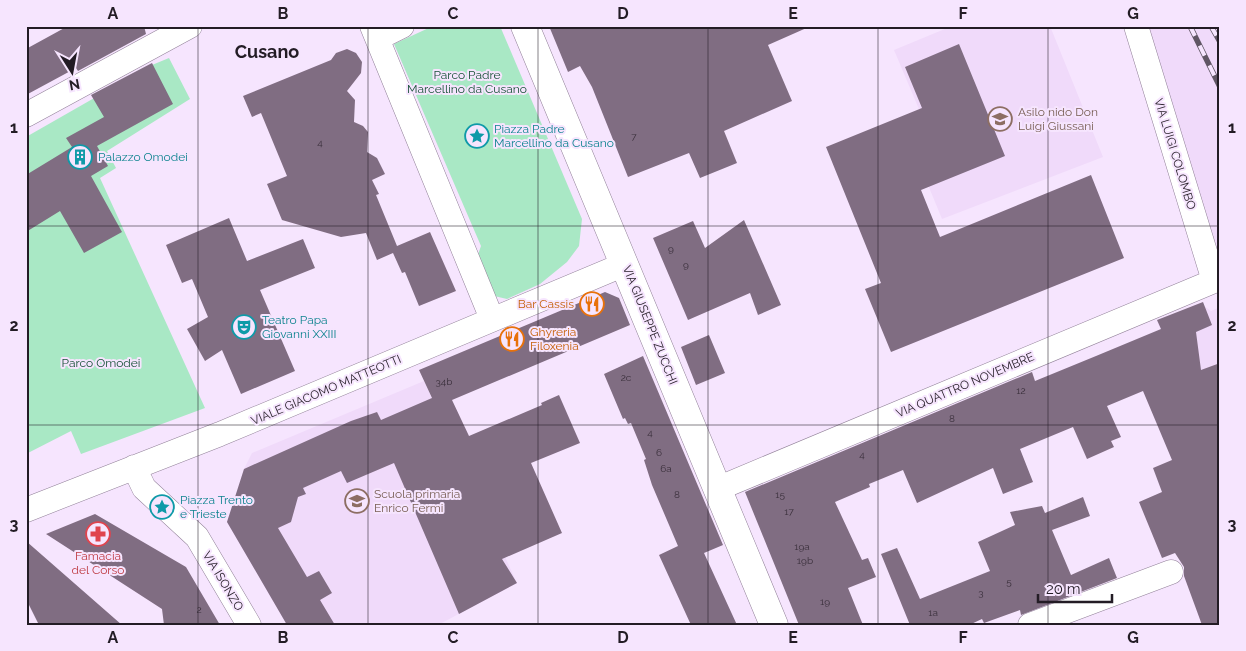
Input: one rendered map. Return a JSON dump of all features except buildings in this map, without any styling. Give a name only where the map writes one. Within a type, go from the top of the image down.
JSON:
[{"type":"street","points":[[26,115],[190,26]]},
{"type":"street","points":[[402,26],[375,32],[492,320]]},
{"type":"street","name":"VIA GIUSEPPE ZUCCHI","points":[[525,26],[774,625]]},
{"type":"street","name":"VIA LUIGI COLOMBO","points":[[1136,26],[1214,281]]},
{"type":"street","name":"VIALE GIACOMO MATTEOTTI","points":[[26,510],[220,434],[625,264]]},
{"type":"street","name":"VIA QUATTRO NOVEMBRE","points":[[717,488],[1214,281]]},
{"type":"street","name":"VIA ISONZO","points":[[134,467],[144,488],[197,537],[249,625]]},
{"type":"street","points":[[1030,625],[1171,572]]},
{"type":"shaded area","name":"Asilo nido Don Luigi Giussani","points":[[952,26],[1050,26],[1103,157],[942,219],[903,124],[921,114],[894,50]]},
{"type":"shaded area","points":[[1146,26],[1220,26],[1220,280]]},
{"type":"shaded area","points":[[1200,303],[1211,311],[1220,307],[1220,473],[1157,321]]},
{"type":"shaded area","name":"Scuola primaria Enrico Fermi","points":[[424,381],[517,583],[438,625],[287,625],[227,522],[244,469],[252,453]]},
{"type":"green space","name":"Parco Padre Marcellino da Cusano","points":[[433,26],[500,26],[582,219],[579,246],[567,262],[540,284],[507,299],[490,295],[475,263],[481,246],[394,44]]},
{"type":"green space","name":"Parco Omodei","points":[[169,58],[190,99],[107,151],[116,168],[100,178],[205,408],[81,454],[71,431],[26,454],[26,137],[152,65]]},
{"type":"railway","points":[[1190,26],[1220,87]]},
{"type":"railway","points":[[1211,26],[1220,42]]},
{"type":"place","name":"Asilo nido Don Luigi Giussani","points":[[1000,119]]},
{"type":"place","name":"Piazza Padre Marcellino da Cusano","points":[[477,136]]},
{"type":"place","name":"Palazzo Omodei","points":[[80,157]]},
{"type":"place","name":"Bar Cassis","points":[[592,304]]},
{"type":"place","name":"Teatro Papa Giovanni XXIII","points":[[244,327]]},
{"type":"place","name":"Ghyreria Filoxenia","points":[[512,339]]},
{"type":"place","name":"Scuola primaria Enrico Fermi","points":[[357,501]]},
{"type":"place","name":"Piazza Trento e Trieste","points":[[162,507]]},
{"type":"place","name":"Famacia del Corso","points":[[98,534]]},
{"type":"district","name":"Cusano","points":[[267,52]]}]
